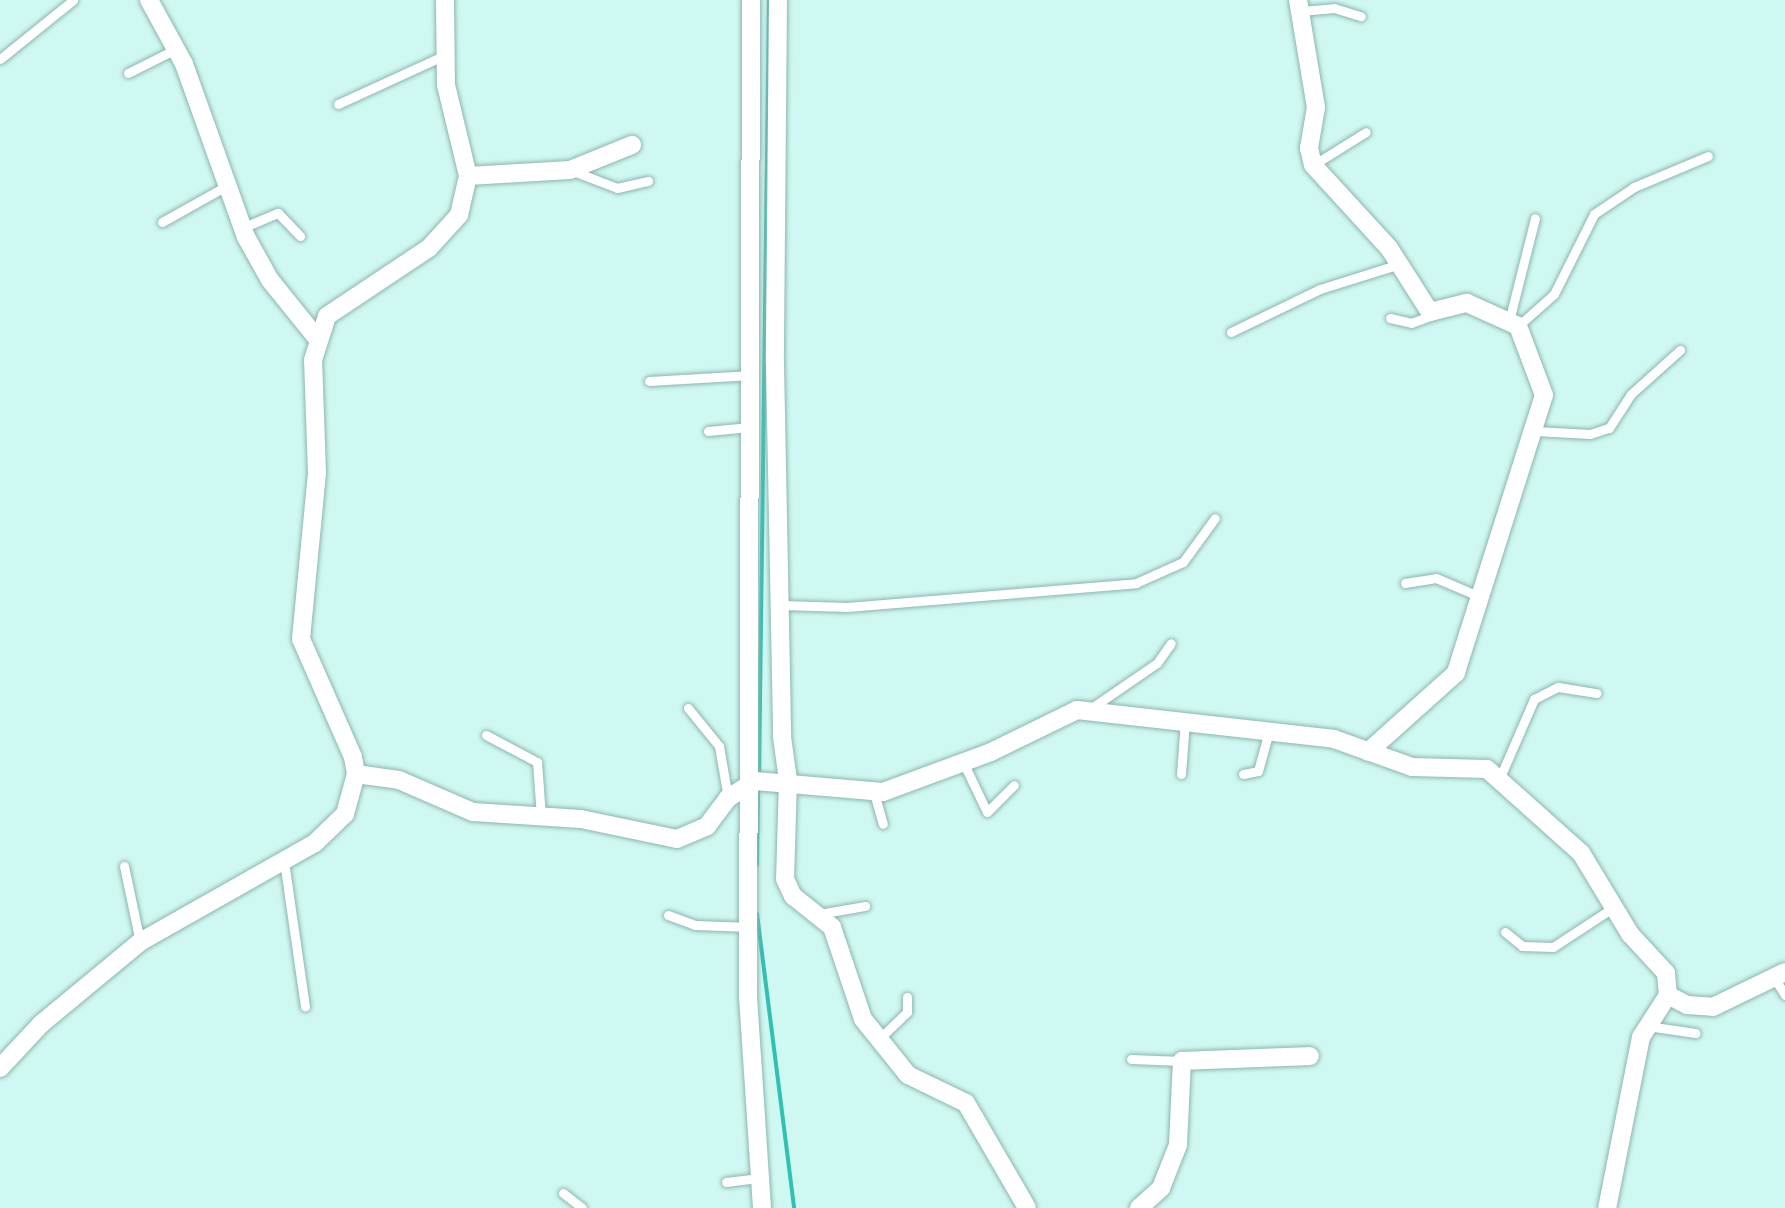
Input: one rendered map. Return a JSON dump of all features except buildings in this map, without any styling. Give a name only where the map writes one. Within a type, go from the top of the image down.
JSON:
[{"type":"street","points":[[149,0],[176,49],[242,228],[270,280],[316,337]]},
{"type":"street","points":[[0,1068],[41,1024],[140,942],[284,861],[345,814],[356,774],[301,639],[317,473],[316,337],[346,298],[448,234],[468,176],[446,85],[445,0]]},
{"type":"street","points":[[751,0],[753,426],[751,937],[748,997],[762,1208]]},
{"type":"street","points":[[778,0],[785,879],[793,896],[832,927],[855,1005],[879,1039],[908,1075],[966,1103],[1027,1208]]},
{"type":"street","points":[[1299,6],[1316,107],[1309,148],[1313,165],[1400,264],[1425,308],[1437,313],[1467,303],[1514,324],[1544,395],[1535,431],[1476,595],[1456,673],[1368,752]]},
{"type":"street","points":[[468,176],[570,170],[632,145]]},
{"type":"street","points":[[356,774],[399,780],[462,810],[541,816],[677,839],[707,826],[728,798],[751,782],[784,779],[874,793],[963,762],[1062,715],[1090,709],[1186,717],[1334,739],[1401,765],[1471,765],[1501,775],[1540,821],[1581,853],[1614,907],[1666,973],[1668,995],[1647,1026],[1607,1208]]},
{"type":"street","points":[[1668,995],[1687,1005],[1713,1007],[1782,982]]},
{"type":"street","points":[[1139,1208],[1161,1188],[1178,1145],[1182,1061],[1310,1056]]},
{"type":"lane","points":[[0,59],[73,0]]},
{"type":"lane","points":[[1299,6],[1334,8],[1361,16]]},
{"type":"lane","points":[[128,73],[176,49]]},
{"type":"lane","points":[[338,104],[445,55]]},
{"type":"lane","points":[[1313,165],[1366,132]]},
{"type":"lane","points":[[1514,324],[1554,294],[1594,214],[1634,187],[1708,156]]},
{"type":"lane","points":[[570,170],[617,188],[648,181]]},
{"type":"lane","points":[[162,222],[228,185]]},
{"type":"lane","points":[[242,228],[278,213],[300,236]]},
{"type":"lane","points":[[1514,324],[1535,218]]},
{"type":"lane","points":[[1231,332],[1320,289],[1400,264]]},
{"type":"lane","points":[[1390,318],[1411,323],[1437,313]]},
{"type":"lane","points":[[1535,431],[1590,434],[1609,428],[1631,394],[1680,350]]},
{"type":"lane","points":[[649,381],[752,375]]},
{"type":"lane","points":[[708,431],[753,426]]},
{"type":"lane","points":[[781,605],[847,607],[1136,583],[1183,562],[1215,518]]},
{"type":"lane","points":[[1405,583],[1436,578],[1476,595]]},
{"type":"lane","points":[[1090,709],[1157,663],[1171,643]]},
{"type":"lane","points":[[1501,775],[1534,699],[1558,687],[1597,693]]},
{"type":"lane","points":[[688,708],[719,746],[728,798]]},
{"type":"lane","points":[[1181,774],[1186,717]]},
{"type":"lane","points":[[1243,774],[1258,771],[1269,731]]},
{"type":"lane","points":[[486,735],[537,762],[541,816]]},
{"type":"lane","points":[[963,762],[987,812],[1014,785]]},
{"type":"lane","points":[[874,793],[883,824]]},
{"type":"lane","points":[[284,861],[305,1006]]},
{"type":"lane","points":[[124,866],[140,942]]},
{"type":"lane","points":[[819,914],[865,906]]},
{"type":"lane","points":[[1505,932],[1522,946],[1553,947],[1614,907]]},
{"type":"lane","points":[[668,915],[695,925],[751,937]]},
{"type":"lane","points":[[879,1039],[907,1012],[907,997]]},
{"type":"lane","points":[[1647,1026],[1695,1033]]},
{"type":"lane","points":[[1131,1059],[1182,1061]]},
{"type":"lane","points":[[726,1182],[760,1178]]},
{"type":"lane","points":[[563,1193],[582,1208]]},
{"type":"waterway","points":[[759,777],[769,0]]},
{"type":"waterway","points":[[757,865],[758,786]]},
{"type":"waterway","points":[[757,914],[794,1208]]}]
